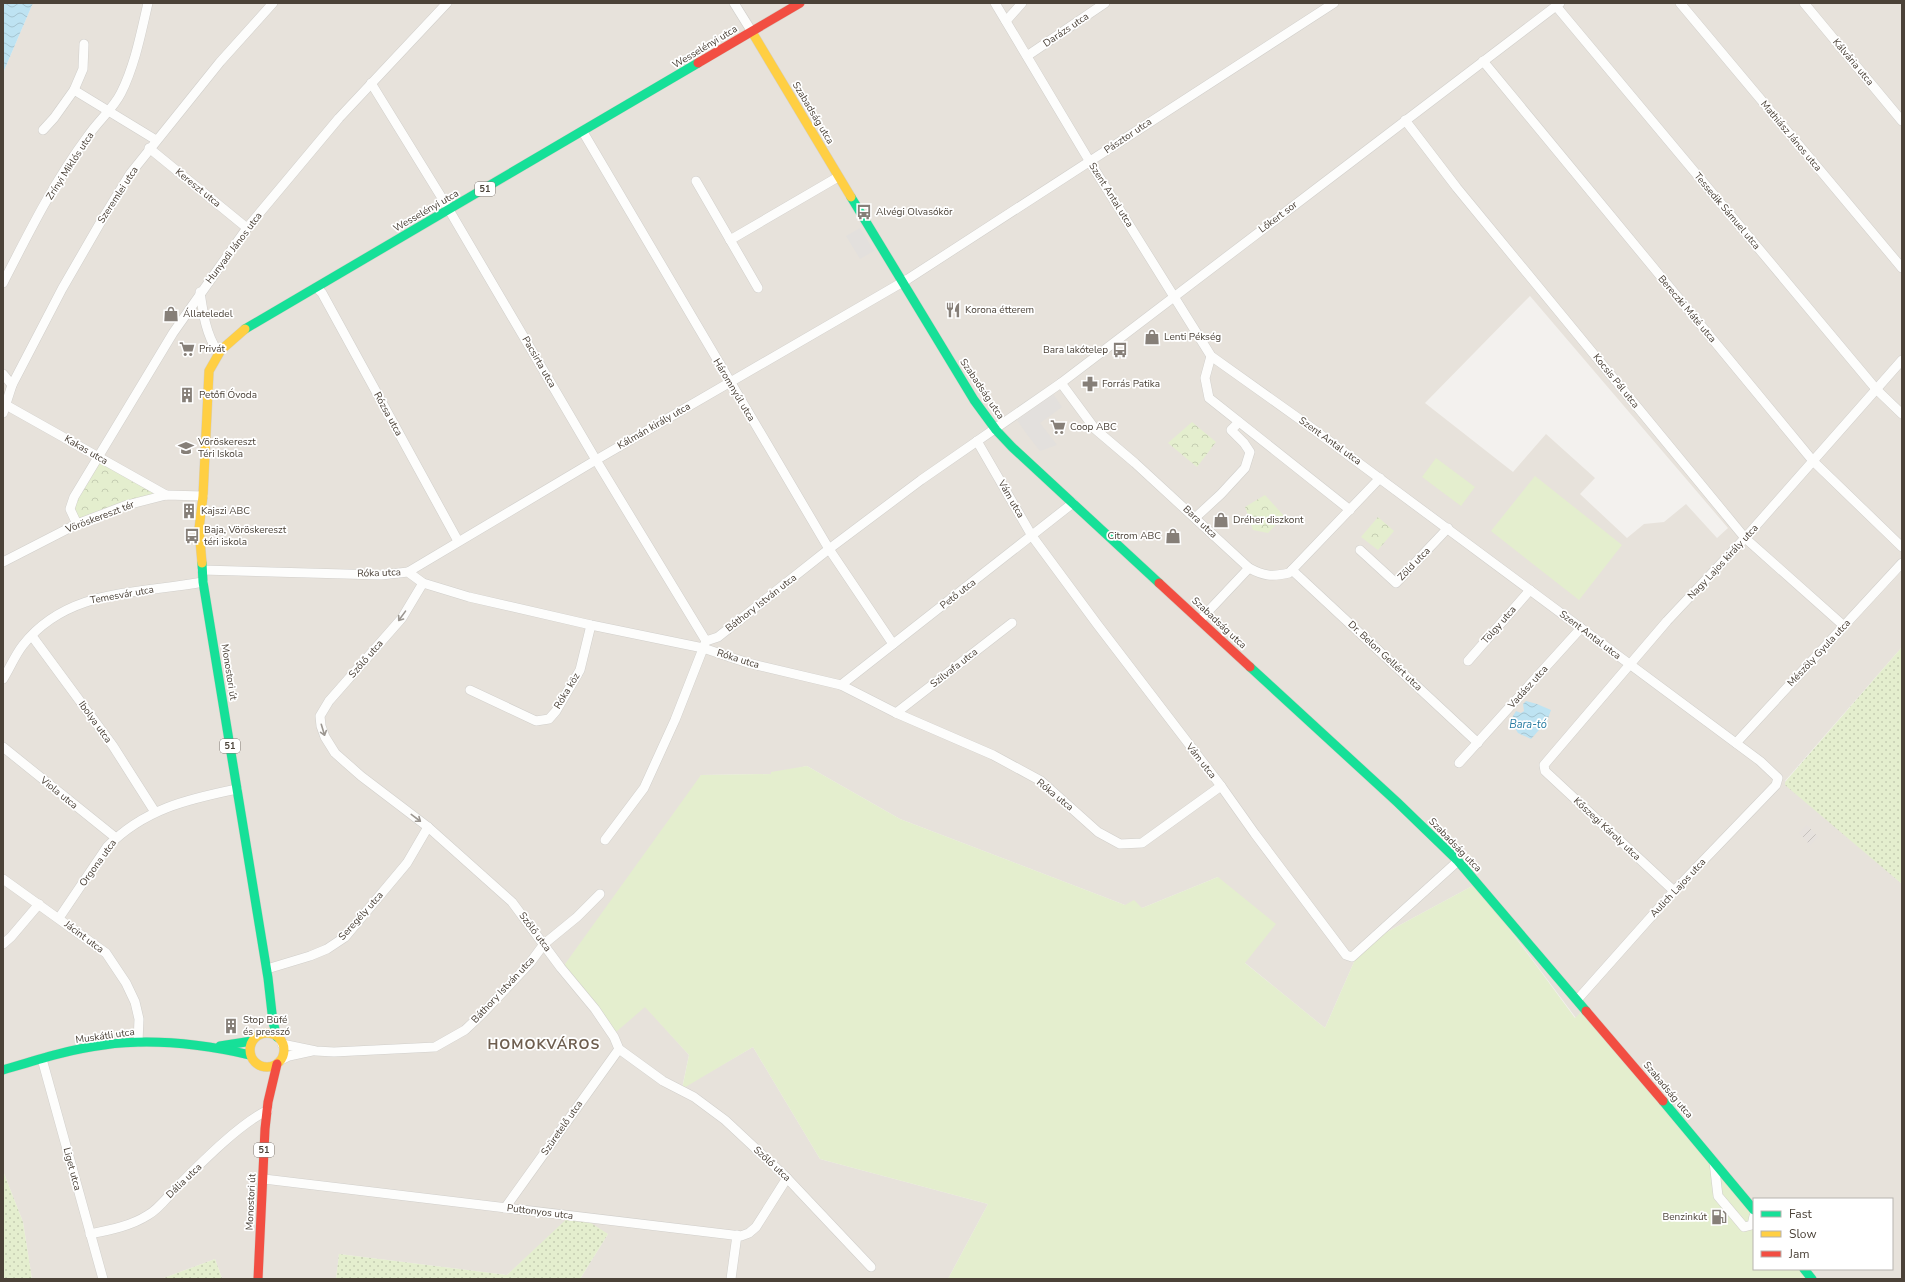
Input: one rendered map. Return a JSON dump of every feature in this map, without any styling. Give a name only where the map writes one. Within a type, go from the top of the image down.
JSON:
[{"type":"main road","name":"51","points":[[752,32],[800,3]]},
{"type":"main road","name":"Wesselényi utca","points":[[218,352],[231,338],[752,32]]},
{"type":"main road","name":"Szabadság utca","points":[[752,32],[838,177],[974,400],[996,430],[1397,802],[1458,861],[1753,1209]]},
{"type":"main road","name":"Monostori út","points":[[218,352],[209,371],[203,496],[199,529],[202,582],[267,969],[269,995],[280,1040]]},
{"type":"main road","name":"Monostori út","points":[[261,1034],[269,995]]},
{"type":"main road","points":[[279,1062],[266,1068],[263,1074],[252,1060],[250,1055],[250,1045],[252,1041],[261,1034],[269,1033],[280,1040]]},
{"type":"main road","name":"51","points":[[279,1062],[283,1055],[280,1040]]},
{"type":"main road","name":"Muskátli utca","points":[[212,1047],[252,1041]]},
{"type":"main road","name":"Muskátli utca","points":[[3,1070],[84,1048],[138,1042],[212,1047],[250,1055]]},
{"type":"main road","name":"Monostori út","points":[[258,1279],[264,1179],[263,1156],[268,1106],[279,1062]]},
{"type":"main road","name":"Monostori út","points":[[263,1074],[268,1106]]},
{"type":"main road","points":[[1805,1270],[1812,1279]]},
{"type":"street","name":"Zrínyi Miklós utca","points":[[3,283],[45,204],[88,136],[108,112],[121,93],[134,61],[148,3]]},
{"type":"street","name":"Szeremlei utca","points":[[5,409],[12,385],[62,289],[102,218],[149,148],[220,62],[273,3]]},
{"type":"street","name":"Hunyadi János utca","points":[[77,524],[70,509],[72,503],[169,339],[200,292],[247,228],[371,83],[447,3]]},
{"type":"street","name":"Szabadság utca","points":[[734,3],[752,32]]},
{"type":"street","name":"Szent Antal utca","points":[[995,3],[1090,162],[1211,356],[1448,528],[1760,761],[1778,778]]},
{"type":"street","points":[[1006,21],[1022,3]]},
{"type":"street","name":"Darázs utca","points":[[1027,56],[1105,3]]},
{"type":"street","name":"Pásztor utca","points":[[902,281],[951,252],[1239,63],[1334,3]]},
{"type":"street","name":"Mathiász János utca","points":[[1680,3],[1902,268]]},
{"type":"street","name":"Kálvária utca","points":[[1804,3],[1902,121]]},
{"type":"street","name":"Lőkert sor","points":[[996,430],[1061,383],[1558,4]]},
{"type":"street","name":"Tessedik Sámuel utca","points":[[1558,4],[1876,389],[1902,414]]},
{"type":"street","points":[[43,130],[54,118],[74,90],[83,69],[84,44]]},
{"type":"street","name":"Bereczki Máté utca","points":[[1483,61],[1813,461],[1902,547]]},
{"type":"street","name":"Pacsirta utca","points":[[371,83],[449,210],[704,645]]},
{"type":"street","points":[[74,90],[156,140]]},
{"type":"street","name":"Kocsis Pál utca","points":[[1405,120],[1457,188],[1745,538],[1844,626]]},
{"type":"street","name":"Háromnyúl utca","points":[[583,132],[829,550],[893,644]]},
{"type":"street","name":"Kereszt utca","points":[[149,148],[247,228]]},
{"type":"street","points":[[730,240],[838,177]]},
{"type":"street","points":[[696,181],[758,288]]},
{"type":"street","name":"Kálmán király utca","points":[[408,572],[458,541],[902,281]]},
{"type":"street","name":"Rózsa utca","points":[[317,288],[322,293],[458,541]]},
{"type":"street","points":[[200,292],[204,316],[213,346],[218,352]]},
{"type":"street","points":[[1211,356],[1205,378],[1209,398],[1350,510]]},
{"type":"street","name":"Nagy Lajos király utca","points":[[1544,765],[1668,621],[1745,538],[1902,360]]},
{"type":"street","points":[[3,374],[12,385]]},
{"type":"street","name":"Bara utca","points":[[1061,383],[1095,429],[1135,463],[1249,568],[1260,574],[1275,576],[1289,573],[1380,478]]},
{"type":"street","name":"Kakas utca","points":[[5,409],[98,457],[166,495]]},
{"type":"street","points":[[1195,518],[1221,494],[1245,468],[1250,452],[1244,443],[1231,430],[1239,422]]},
{"type":"street","name":"Báthory István utca","points":[[704,645],[718,637],[921,480],[977,441],[996,430]]},
{"type":"street","name":"Vám utca","points":[[977,441],[1032,536],[1096,624],[1221,786],[1255,834],[1346,955],[1352,957],[1458,861]]},
{"type":"street","name":"Vöröskereszt tér","points":[[3,562],[77,524],[127,505],[166,495],[203,496]]},
{"type":"street","name":"Pető utca","points":[[842,685],[1073,503]]},
{"type":"street","name":"Zöld utca","points":[[1360,550],[1396,583],[1448,528]]},
{"type":"street","name":"Mészöly Gyula utca","points":[[1736,743],[1902,563]]},
{"type":"street","points":[[1200,620],[1249,568]]},
{"type":"street","name":"Róka utca","points":[[202,570],[381,575],[408,572],[423,583],[469,597],[591,625],[704,645],[748,663],[842,685],[896,713],[993,755],[1041,781],[1098,832],[1120,844],[1142,843],[1221,786]]},
{"type":"street","name":"Dr. Belon Gellért utca","points":[[1292,570],[1478,743]]},
{"type":"street","name":"Temesvár utca","points":[[3,679],[23,646],[32,636],[56,616],[88,600],[202,582]]},
{"type":"street","name":"Szőlő utca","points":[[423,583],[402,618],[329,700],[320,716],[321,726],[325,737],[335,753],[361,776],[428,827],[512,902],[561,968],[595,1009],[614,1037],[619,1049],[663,1081],[694,1097],[724,1120],[787,1178],[871,1267]]},
{"type":"street","name":"Tölgy utca","points":[[1468,661],[1530,590]]},
{"type":"street","name":"Szilvafa utca","points":[[896,713],[1012,623]]},
{"type":"street","name":"Róka köz","points":[[470,690],[536,721],[549,719],[556,711],[580,670],[591,625]]},
{"type":"street","name":"Vadász utca","points":[[1459,763],[1581,628]]},
{"type":"street","name":"Ibolya utca","points":[[32,636],[113,746],[155,812]]},
{"type":"street","points":[[605,840],[644,788],[676,720],[704,645]]},
{"type":"street","name":"Viola utca","points":[[3,747],[116,838]]},
{"type":"street","name":"Kőszegi Károly utca","points":[[1544,765],[1545,771],[1674,891]]},
{"type":"street","name":"Aulich Lajos utca","points":[[1577,1000],[1674,891],[1776,785],[1778,778]]},
{"type":"street","name":"Orgona utca","points":[[59,918],[108,847],[116,838],[155,812],[190,798],[237,789]]},
{"type":"street","name":"Seregély utca","points":[[267,969],[310,956],[327,949],[345,937],[407,863],[428,827]]},
{"type":"street","name":"Jácint utca","points":[[3,879],[106,953],[115,964],[135,1002],[139,1019],[138,1042]]},
{"type":"street","name":"Báthory István utca","points":[[279,1062],[289,1056],[316,1051],[381,1051],[435,1047],[465,1030],[530,963],[544,944],[577,917],[600,894]]},
{"type":"street","points":[[3,944],[11,937],[39,904]]},
{"type":"street","name":"Báthory István utca","points":[[280,1040],[316,1051]]},
{"type":"street","name":"Szüretelő utca","points":[[505,1208],[619,1049]]},
{"type":"street","name":"Liget utca","points":[[42,1059],[103,1279]]},
{"type":"street","name":"Dália utca","points":[[90,1234],[116,1229],[149,1215],[192,1172],[268,1106]]},
{"type":"street","points":[[1714,1162],[1718,1196],[1744,1227],[1752,1225],[1753,1220]]},
{"type":"street","name":"Puttonyos utca","points":[[264,1179],[737,1235],[749,1233],[756,1227],[787,1178]]},
{"type":"street","points":[[731,1279],[737,1235]]},
{"type":"shaded area","points":[[33,3],[1902,3],[1902,647],[1785,781],[1902,884],[1902,1279],[1810,1279],[1802,1270],[1893,1270],[1893,1198],[1753,1198],[1753,1213],[1581,1012],[1576,1018],[1476,884],[1361,946],[1325,1028],[1244,962],[1218,877],[1142,908],[1125,905],[900,819],[807,766],[771,774],[701,775],[645,1006],[689,1055],[682,1088],[753,1047],[820,1159],[988,1204],[948,1279],[580,1279],[608,1234],[571,1217],[507,1275],[339,1254],[336,1279],[226,1279],[222,1278],[215,1259],[161,1279],[32,1279],[23,1222],[3,1171],[3,73]],"holes":[[[1530,296],[1728,528],[1717,538],[1686,504],[1664,522],[1644,524],[1627,538],[1580,494],[1595,478],[1546,434],[1513,472],[1425,403]]]},
{"type":"shaded area","points":[[860,228],[874,251],[860,259],[846,236]]},
{"type":"shaded area","points":[[1053,394],[1062,407],[1040,423],[1057,445],[1040,451],[1017,420]]},
{"type":"shaded area","points":[[1807,825],[1818,837],[1810,845],[1799,833]]},
{"type":"green space","points":[[1192,422],[1216,442],[1197,467],[1168,443]]},
{"type":"green space","points":[[1436,458],[1475,487],[1461,506],[1422,477]]},
{"type":"green space","points":[[100,462],[158,494],[77,524],[70,509]]},
{"type":"green space","points":[[1535,476],[1622,545],[1579,600],[1491,531]]},
{"type":"green space","points":[[1265,495],[1284,516],[1268,533],[1253,530],[1245,507]]},
{"type":"green space","points":[[1378,517],[1394,531],[1378,550],[1361,537]]},
{"type":"green space","points":[[1902,647],[1902,884],[1785,785],[1785,782]]},
{"type":"green space","points":[[807,766],[900,819],[1125,905],[1134,900],[1142,908],[1218,877],[1276,924],[1245,963],[1325,1028],[1361,946],[1476,884],[1575,1018],[1581,1012],[1753,1214],[1753,1270],[1801,1270],[1808,1279],[948,1279],[988,1204],[820,1159],[753,1047],[682,1089],[689,1055],[645,1007],[616,1032],[560,971],[701,775],[771,774],[771,772]]},
{"type":"green space","points":[[3,1171],[23,1222],[32,1279],[3,1279]]},
{"type":"green space","points":[[574,1212],[608,1234],[580,1279],[336,1279],[339,1254],[507,1275]]},
{"type":"green space","points":[[215,1259],[222,1278],[226,1279],[161,1279]]},
{"type":"water","points":[[3,3],[33,3],[3,73]]},
{"type":"water","name":"Bara-tó","points":[[1526,701],[1551,710],[1547,721],[1531,739],[1518,733],[1511,722],[1516,711],[1521,713],[1524,711],[1523,704]]},
{"type":"traffic: fast","points":[[245,329],[698,63]]},
{"type":"traffic: fast","points":[[851,197],[974,400],[996,430],[1012,447],[1159,583]]},
{"type":"traffic: fast","points":[[202,563],[203,582],[268,978],[273,1022],[277,1037]]},
{"type":"traffic: fast","points":[[1250,667],[1397,802],[1458,861],[1586,1011]]},
{"type":"traffic: fast","points":[[220,1046],[252,1041]]},
{"type":"traffic: fast","points":[[3,1070],[66,1052],[122,1043],[177,1043],[250,1055]]},
{"type":"traffic: fast","points":[[1663,1101],[1753,1209]]},
{"type":"traffic: fast","points":[[1805,1270],[1812,1279]]},
{"type":"traffic: slow","points":[[752,32],[851,197]]},
{"type":"traffic: slow","points":[[202,563],[199,529],[203,496],[209,371],[221,350],[245,329]]},
{"type":"traffic: slow","points":[[264,1033],[270,1033],[274,1034],[281,1040],[284,1050],[283,1057],[277,1064],[270,1067],[264,1067],[260,1066],[253,1060],[250,1053],[250,1047],[251,1043],[257,1036],[264,1033]]},
{"type":"traffic: jam","points":[[698,63],[800,3]]},
{"type":"traffic: jam","points":[[1159,583],[1250,667]]},
{"type":"traffic: jam","points":[[1586,1011],[1663,1101]]},
{"type":"traffic: jam","points":[[258,1279],[265,1129],[268,1102],[277,1064]]},
{"type":"place","name":"Alvégi Olvasókör","points":[[864,212]]},
{"type":"place","name":"Korona étterem","points":[[953,310]]},
{"type":"place","name":"Állateledel","points":[[171,314]]},
{"type":"place","name":"Lenti Pékség","points":[[1152,337]]},
{"type":"place","name":"Privát","points":[[187,349]]},
{"type":"place","name":"Bara lakótelep","points":[[1120,350]]},
{"type":"place","name":"Forrás Patika","points":[[1090,384]]},
{"type":"place","name":"Petőfi Óvoda","points":[[187,395]]},
{"type":"place","name":"Coop ABC","points":[[1058,427]]},
{"type":"place","name":"Vöröskereszt Téri Iskola","points":[[186,448]]},
{"type":"place","name":"Kajszi ABC","points":[[189,511]]},
{"type":"place","name":"Dréher diszkont","points":[[1221,520]]},
{"type":"place","name":"Baja, Vöröskereszt téri iskola","points":[[192,536]]},
{"type":"place","name":"Citrom ABC","points":[[1173,536]]},
{"type":"place","name":"Stop Büfé és presszó","points":[[231,1026]]},
{"type":"place","name":"Benzinkút","points":[[1719,1217]]},
{"type":"district","name":"HOMOKVÁROS","points":[[544,1044]]}]
